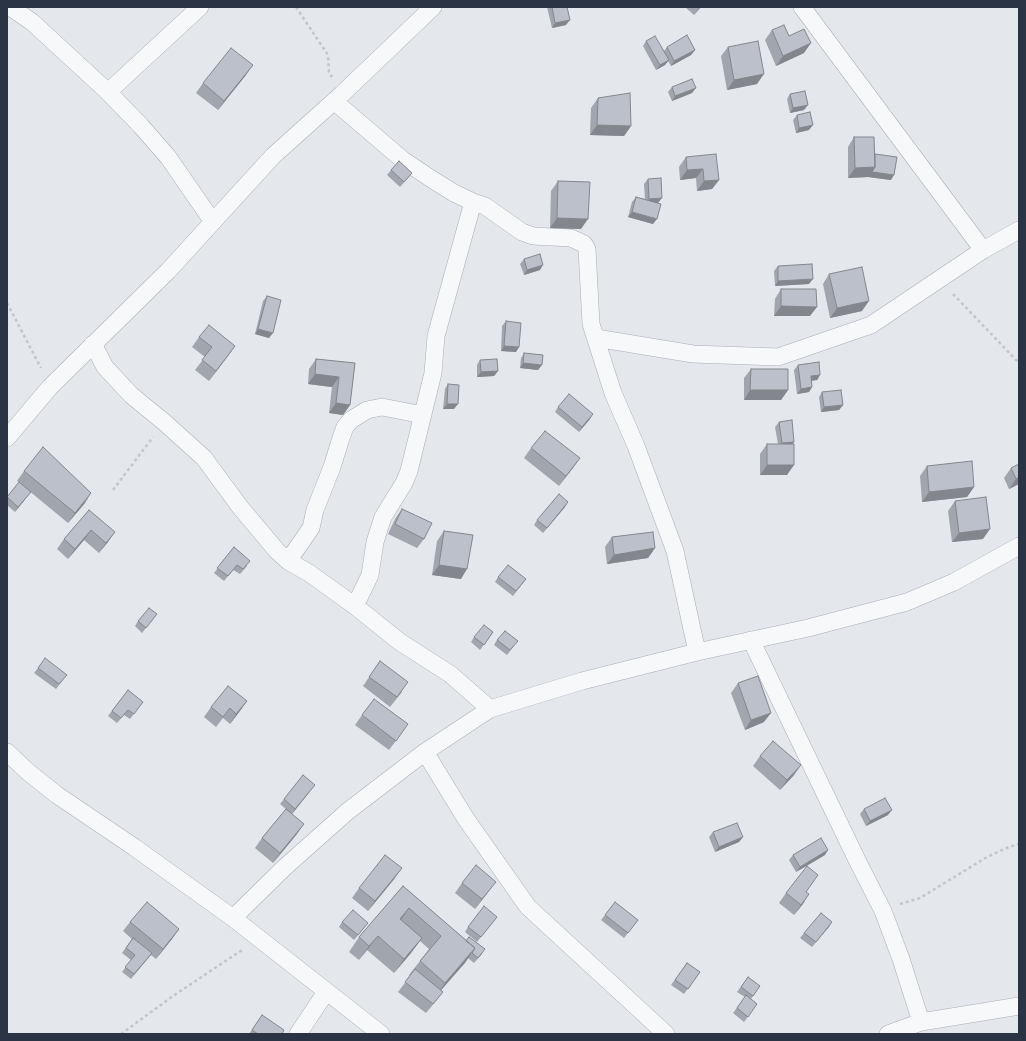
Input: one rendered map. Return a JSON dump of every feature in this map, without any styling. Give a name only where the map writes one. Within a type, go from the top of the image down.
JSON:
[{"type":"street","points":[[10,7],[32,22],[108,92],[141,126],[168,157],[213,222]]},
{"type":"street","points":[[108,92],[200,7]]},
{"type":"street","points":[[7,438],[50,386],[168,271],[273,156],[338,98],[433,7]]},
{"type":"street","points":[[802,7],[983,250]]},
{"type":"street","points":[[338,98],[403,160],[433,180],[473,202],[485,206],[522,232],[532,236],[571,238],[584,244],[587,249],[591,324],[613,393],[636,446],[675,551],[697,652]]},
{"type":"street","points":[[355,606],[370,575],[375,542],[383,517],[404,484],[409,471],[433,373],[436,336],[473,202]]},
{"type":"street","points":[[596,338],[693,354],[778,357],[871,325],[983,250],[1019,230]]},
{"type":"street","points":[[93,344],[105,367],[131,395],[204,458],[240,507],[277,551],[288,561],[309,573],[355,606],[400,642],[450,674],[490,709]]},
{"type":"street","points":[[288,561],[310,528],[345,427],[351,420],[367,410],[382,407],[423,415]]},
{"type":"street","points":[[233,918],[284,866],[348,811],[425,752],[490,709],[582,681],[697,652],[808,628],[907,602],[954,582],[1019,546]]},
{"type":"street","points":[[751,640],[850,846],[883,910],[901,959],[914,1027]]},
{"type":"street","points":[[7,752],[27,771],[58,795],[233,918],[381,1034]]},
{"type":"street","points":[[425,752],[466,819],[528,907],[666,1034]]},
{"type":"street","points":[[298,1034],[326,992]]},
{"type":"street","points":[[888,1034],[914,1027],[1019,1006]]},
{"type":"path","points":[[296,7],[328,55],[329,72],[338,98]]},
{"type":"path","points":[[938,280],[1019,363]]},
{"type":"path","points":[[7,303],[50,386]]},
{"type":"path","points":[[113,490],[164,422]]},
{"type":"path","points":[[883,910],[920,898],[987,857],[1019,844]]},
{"type":"path","points":[[121,1034],[173,996],[259,939]]},
{"type":"building","points":[[552,7],[567,7],[570,20],[555,23]]},
{"type":"building","points":[[784,25],[789,36],[804,29],[811,43],[783,56],[772,30]]},
{"type":"building","points":[[687,35],[695,50],[674,61],[667,47]]},
{"type":"building","points":[[655,36],[669,60],[660,65],[646,41]]},
{"type":"building","points":[[758,41],[764,74],[734,80],[728,47]]},
{"type":"building","points":[[231,48],[253,65],[224,101],[203,83]]},
{"type":"building","points":[[692,79],[696,88],[675,96],[672,87]]},
{"type":"building","points":[[805,91],[808,105],[793,108],[790,94]]},
{"type":"building","points":[[630,93],[631,126],[597,125],[598,98]]},
{"type":"building","points":[[810,112],[813,125],[799,128],[797,115]]},
{"type":"building","points":[[854,137],[874,137],[875,167],[855,168]]},
{"type":"building","points":[[716,154],[719,180],[704,181],[703,169],[687,170],[686,157]]},
{"type":"building","points":[[875,154],[897,157],[894,175],[872,172],[875,167]]},
{"type":"building","points":[[399,161],[412,173],[404,182],[391,170]]},
{"type":"building","points":[[661,178],[662,198],[649,199],[648,179]]},
{"type":"building","points":[[558,181],[590,182],[588,219],[557,218]]},
{"type":"building","points":[[636,197],[661,204],[657,219],[632,212]]},
{"type":"building","points":[[540,254],[543,265],[527,270],[524,259]]},
{"type":"building","points":[[812,264],[813,279],[778,281],[778,266]]},
{"type":"building","points":[[862,267],[869,301],[837,308],[829,274]]},
{"type":"building","points":[[781,289],[816,289],[817,307],[781,306]]},
{"type":"building","points":[[267,296],[281,300],[273,333],[258,329]]},
{"type":"building","points":[[506,321],[521,323],[519,347],[504,346]]},
{"type":"building","points":[[209,325],[235,346],[216,371],[202,360],[212,347],[199,337]]},
{"type":"building","points":[[524,353],[543,355],[542,365],[523,363]]},
{"type":"building","points":[[316,359],[355,363],[350,405],[336,403],[339,377],[315,374]]},
{"type":"building","points":[[497,359],[498,371],[481,372],[480,360]]},
{"type":"building","points":[[819,362],[820,375],[811,376],[812,387],[801,389],[798,365]]},
{"type":"building","points":[[751,369],[788,369],[788,390],[750,390]]},
{"type":"building","points":[[448,384],[459,385],[458,404],[447,404]]},
{"type":"building","points":[[841,390],[843,405],[824,407],[822,392]]},
{"type":"building","points":[[569,394],[593,414],[582,427],[558,407]]},
{"type":"building","points":[[792,420],[794,442],[782,443],[779,422]]},
{"type":"building","points":[[545,431],[580,458],[566,476],[531,448]]},
{"type":"building","points":[[767,444],[794,444],[794,465],[767,465]]},
{"type":"building","points":[[43,447],[91,493],[75,513],[24,471]]},
{"type":"building","points":[[972,461],[974,487],[929,492],[927,466]]},
{"type":"building","points":[[1019,464],[1019,477],[1016,479],[1011,468]]},
{"type":"building","points":[[19,482],[31,492],[18,507],[7,497]]},
{"type":"building","points":[[559,494],[568,502],[547,528],[537,520]]},
{"type":"building","points":[[986,497],[990,529],[959,533],[955,501]]},
{"type":"building","points":[[402,509],[432,523],[424,539],[395,524]]},
{"type":"building","points":[[89,510],[115,532],[106,543],[91,530],[75,549],[64,539]]},
{"type":"building","points":[[444,531],[473,535],[467,569],[439,565]]},
{"type":"building","points":[[653,532],[655,548],[614,555],[612,537]]},
{"type":"building","points":[[234,547],[250,561],[243,569],[237,565],[228,576],[217,568]]},
{"type":"building","points":[[508,565],[526,579],[516,591],[498,577]]},
{"type":"building","points":[[149,608],[157,614],[146,628],[138,621]]},
{"type":"building","points":[[484,625],[493,632],[484,645],[474,637]]},
{"type":"building","points":[[505,631],[518,641],[510,650],[497,640]]},
{"type":"building","points":[[45,658],[67,675],[59,684],[38,668]]},
{"type":"building","points":[[380,661],[408,682],[397,697],[369,677]]},
{"type":"building","points":[[758,676],[771,713],[751,720],[738,683]]},
{"type":"building","points":[[228,686],[247,701],[236,714],[230,708],[223,717],[211,707]]},
{"type":"building","points":[[128,690],[143,702],[134,714],[128,710],[121,718],[112,711]]},
{"type":"building","points":[[374,699],[408,724],[396,741],[362,715]]},
{"type":"building","points":[[773,741],[801,765],[787,780],[760,756]]},
{"type":"building","points":[[303,775],[315,785],[295,809],[284,799]]},
{"type":"building","points":[[885,798],[892,810],[870,821],[864,809]]},
{"type":"building","points":[[286,809],[304,824],[280,853],[262,838]]},
{"type":"building","points":[[737,823],[743,837],[719,847],[713,832]]},
{"type":"building","points":[[821,838],[828,850],[800,867],[793,855]]},
{"type":"building","points":[[385,855],[402,868],[375,901],[359,888]]},
{"type":"building","points":[[476,865],[496,882],[482,899],[462,883]]},
{"type":"building","points":[[807,866],[818,875],[806,892],[809,894],[801,905],[786,893]]},
{"type":"building","points":[[403,886],[475,948],[445,983],[420,961],[441,936],[409,908],[400,919],[422,938],[404,959],[378,936],[369,946],[359,937]]},
{"type":"building","points":[[147,902],[179,929],[163,949],[130,922]]},
{"type":"building","points":[[615,902],[638,920],[628,933],[605,915]]},
{"type":"building","points":[[484,906],[497,917],[481,937],[468,927]]},
{"type":"building","points":[[353,910],[368,923],[358,935],[342,922]]},
{"type":"building","points":[[821,913],[832,922],[816,942],[804,933]]},
{"type":"building","points":[[469,937],[485,949],[478,958],[472,953],[475,948],[466,941]]},
{"type":"building","points":[[133,938],[152,953],[134,974],[125,967],[135,955],[126,948]]},
{"type":"building","points":[[687,963],[700,972],[688,989],[675,980]]},
{"type":"building","points":[[415,969],[443,992],[433,1004],[405,982]]},
{"type":"building","points":[[748,977],[760,986],[753,996],[741,987]]},
{"type":"building","points":[[746,995],[757,1004],[748,1017],[737,1008]]},
{"type":"building","points":[[262,1015],[284,1030],[282,1034],[258,1034],[252,1030]]}]
